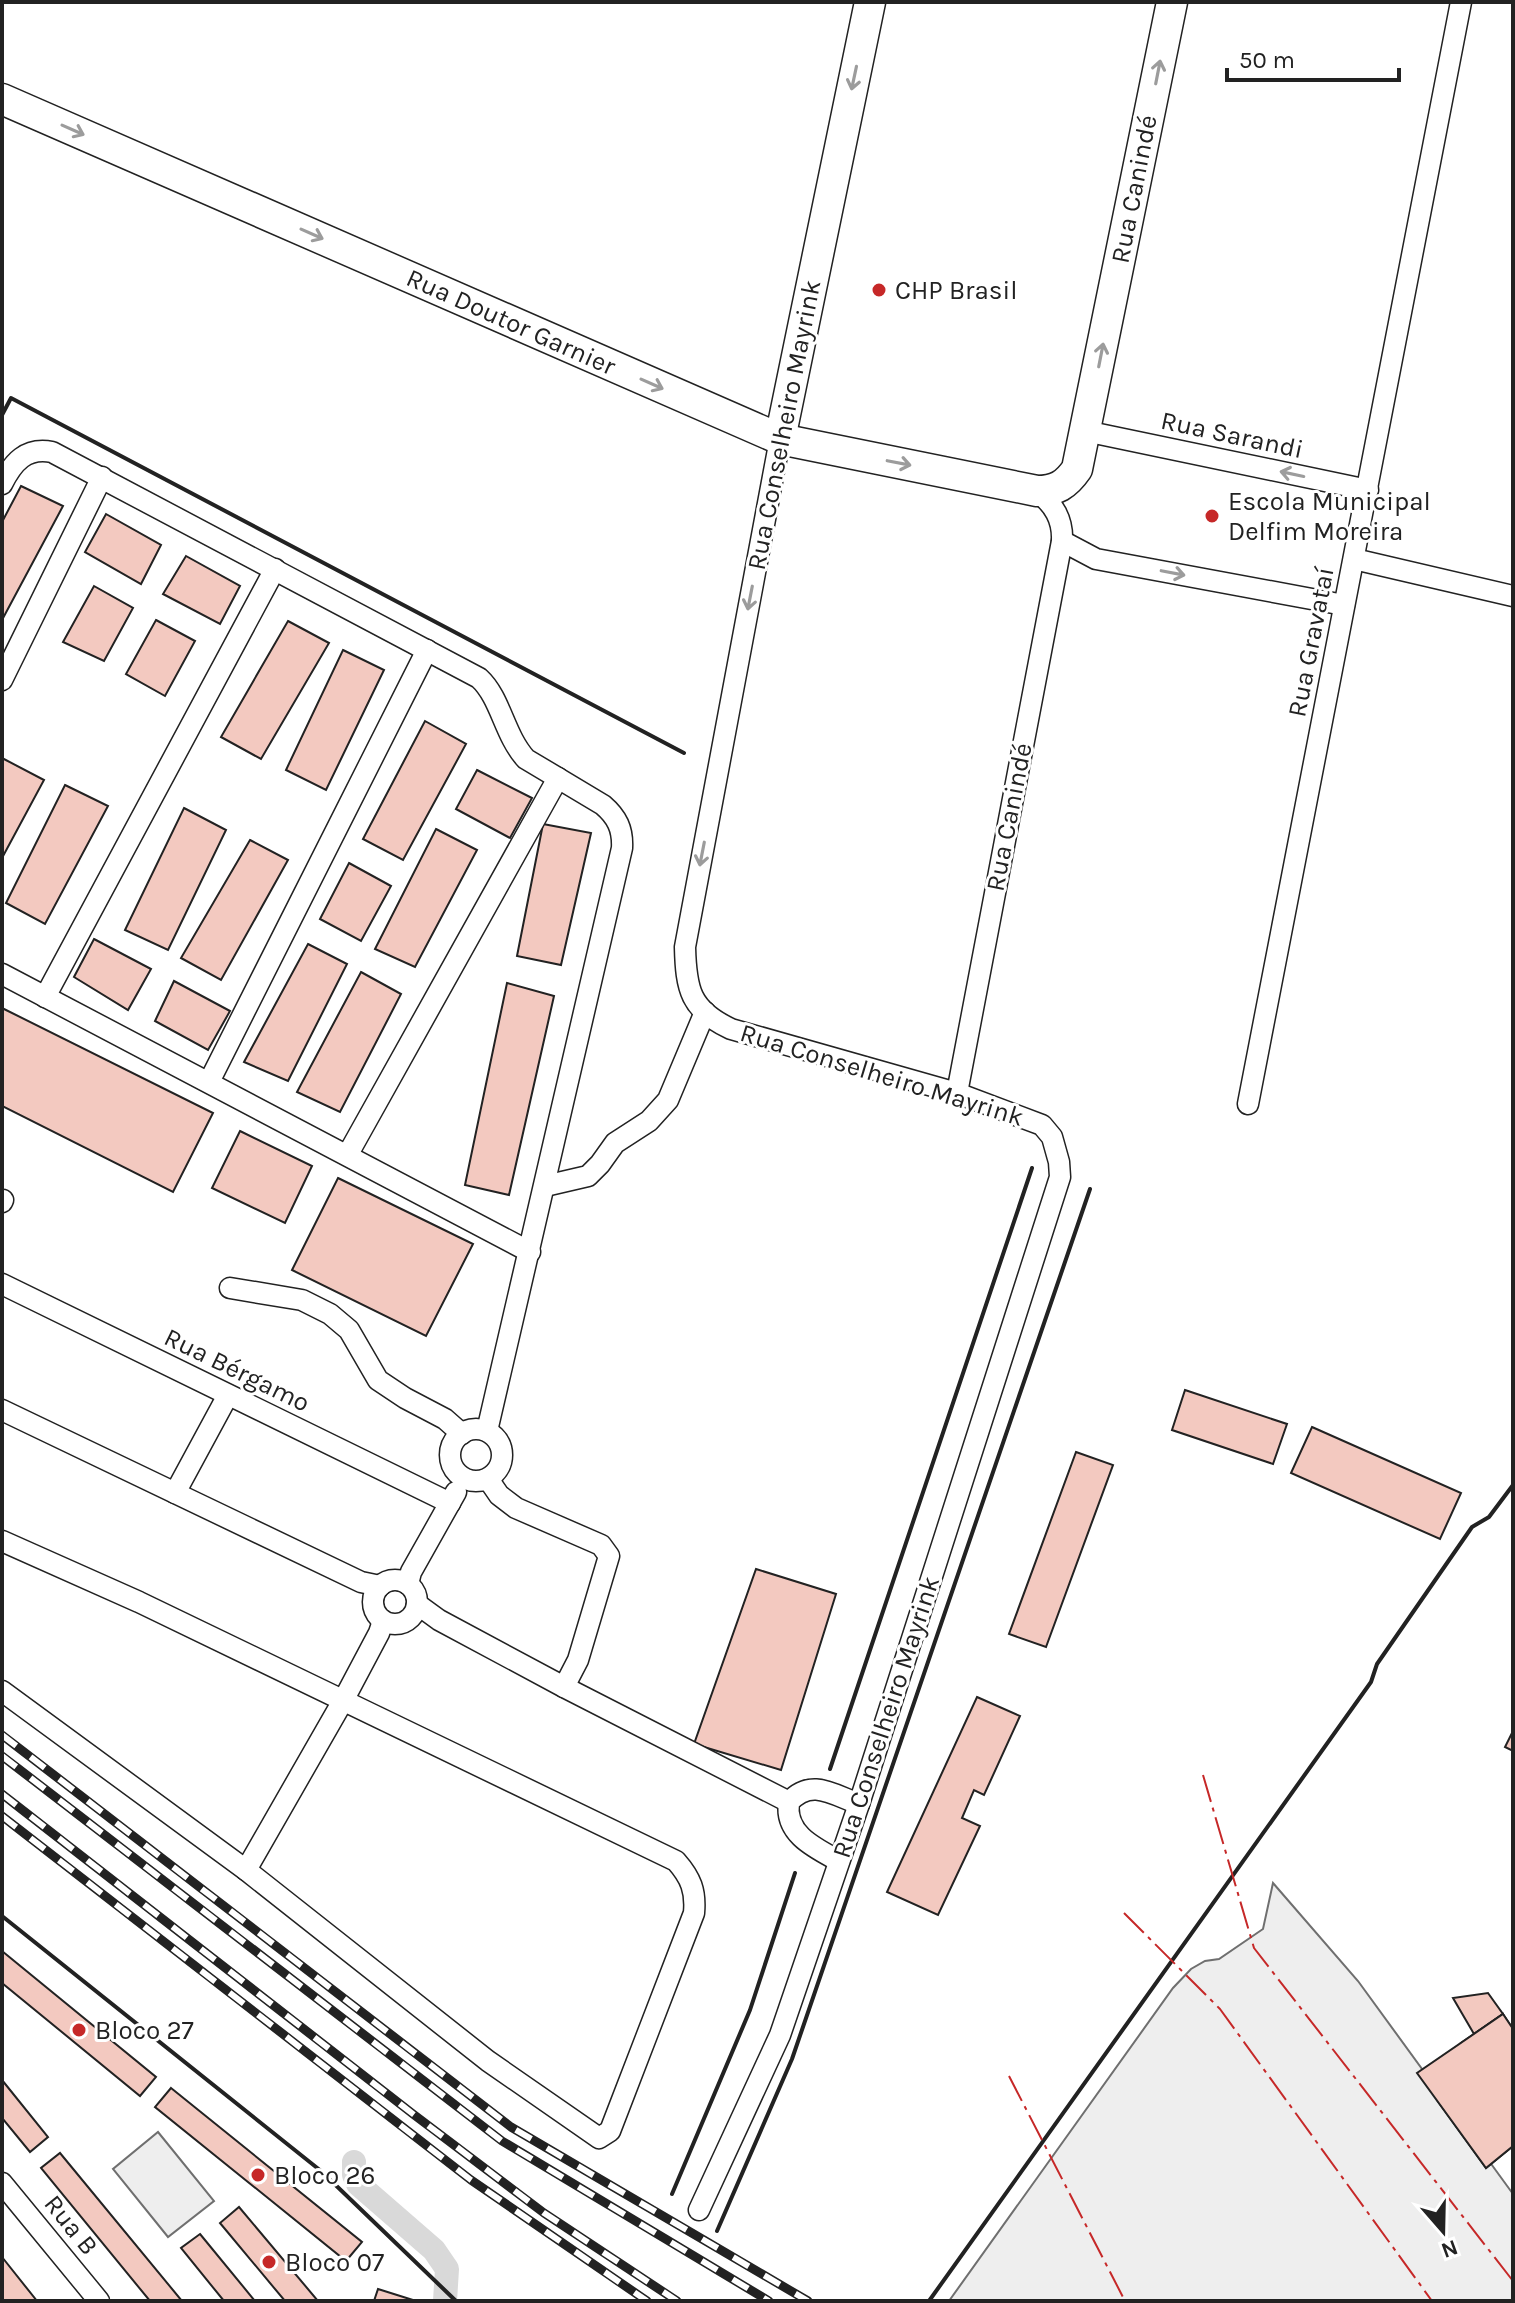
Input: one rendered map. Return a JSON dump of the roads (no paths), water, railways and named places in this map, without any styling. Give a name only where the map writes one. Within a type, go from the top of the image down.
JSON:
[{"type":"main road","name":"Rua Conselheiro Mayrink","points":[[780,439],[870,2]]},
{"type":"main road","name":"Rua Canindé","points":[[1037,491],[1061,487],[1077,469],[1172,2]]},
{"type":"main road","name":"Rua Doutor Garnier","points":[[2,99],[780,439],[1037,491]]},
{"type":"street","name":"Rua Gravataí","points":[[1248,1104],[1461,2]]},
{"type":"street","name":"Rua Sarandi","points":[[1085,431],[1368,490]]},
{"type":"street","name":"Rua Conselheiro Mayrink","points":[[699,2210],[780,2035],[859,1804],[1060,1177],[1052,1137],[1042,1125],[957,1093],[731,1029],[714,1021],[695,1004],[686,979],[685,947],[780,439]]},
{"type":"street","points":[[2,484],[10,467],[19,458],[42,450],[67,458],[427,650],[485,684],[516,748],[526,759],[613,814],[620,825],[622,848],[487,1431]]},
{"type":"street","points":[[2,680],[102,477]]},
{"type":"street","points":[[1037,491],[1050,501],[1059,515],[1062,541],[1096,559],[1344,605]]},
{"type":"street","name":"Rua Canindé","points":[[957,1093],[1062,541]]},
{"type":"street","points":[[1055,572],[1096,559]]},
{"type":"street","points":[[1354,559],[1513,596]]},
{"type":"street","points":[[45,997],[275,569]]},
{"type":"street","points":[[209,1082],[427,650]]},
{"type":"street","points":[[348,1154],[558,778]]},
{"type":"street","points":[[2,974],[530,1252]]},
{"type":"street","points":[[545,1186],[588,1176],[615,1143],[649,1121],[668,1100],[705,1012]]},
{"type":"street","name":"Rua Bérgamo","points":[[2,1284],[450,1503]]},
{"type":"street","points":[[230,1288],[302,1300],[330,1314],[349,1330],[378,1380],[445,1419],[462,1434]]},
{"type":"street","points":[[175,1493],[228,1395]]},
{"type":"street","points":[[2,1410],[175,1493],[416,1595],[416,1607],[403,1623],[383,1626]]},
{"type":"street","points":[[474,1429],[487,1431],[497,1438],[502,1449],[502,1461],[488,1479],[476,1481],[464,1478],[454,1469],[450,1457],[453,1444],[462,1434],[474,1429]]},
{"type":"street","points":[[383,1626],[374,1610],[389,1583],[450,1503],[464,1478]]},
{"type":"street","points":[[488,1479],[499,1495],[516,1508],[601,1545],[609,1556],[578,1660],[564,1687]]},
{"type":"street","points":[[2,1541],[344,1699],[676,1861],[686,1873],[695,1897],[694,1913],[610,2131],[599,2138],[488,2061],[246,1870],[2,1691]]},
{"type":"street","points":[[416,1607],[789,1802]]},
{"type":"street","points":[[246,1870],[383,1626]]},
{"type":"street","points":[[789,1802],[806,1789],[817,1789],[859,1804]]},
{"type":"street","points":[[789,1802],[789,1823],[796,1832],[839,1861]]},
{"type":"street","name":"Rua B","points":[[2,2183],[99,2301]]},
{"type":"waterway","points":[[354,2162],[358,2184],[434,2250],[447,2269],[445,2301]]},
{"type":"railway","points":[[2,1735],[511,2127],[808,2301]]},
{"type":"railway","points":[[2,1756],[502,2141],[769,2301]]},
{"type":"railway","points":[[2,1794],[544,2213],[677,2301]]},
{"type":"railway","points":[[2,1816],[471,2180],[647,2301]]},
{"type":"place","name":"CHP Brasil","points":[[879,290]]},
{"type":"place","name":"Escola Municipal Delfim Moreira","points":[[1212,516]]},
{"type":"place","name":"Bloco 27","points":[[79,2030]]},
{"type":"place","name":"Bloco 26","points":[[258,2175]]},
{"type":"place","name":"Bloco 07","points":[[269,2262]]}]
